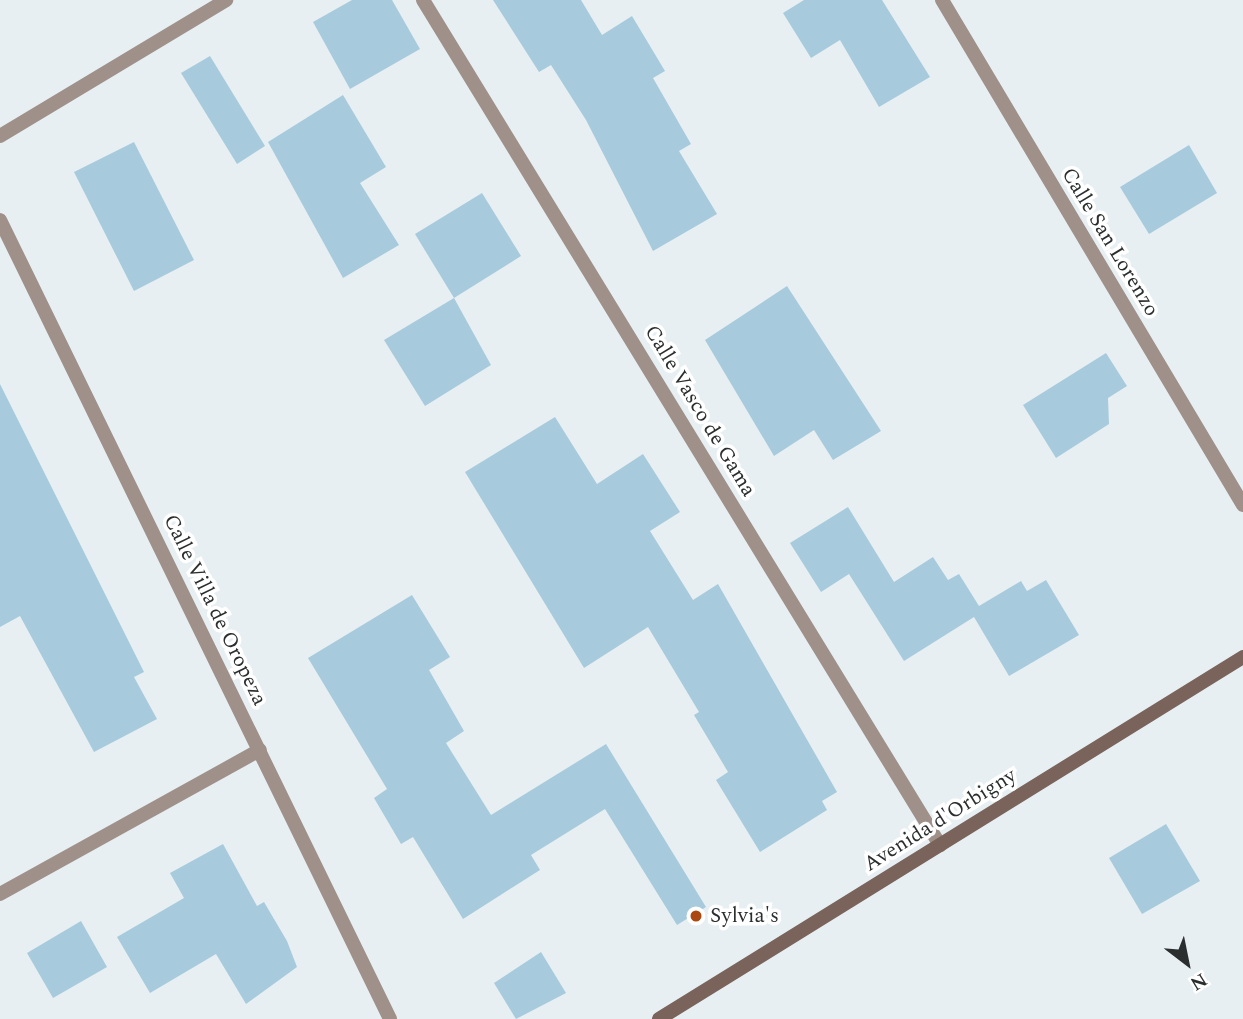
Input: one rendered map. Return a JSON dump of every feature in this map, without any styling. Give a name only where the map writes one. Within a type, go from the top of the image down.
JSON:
[{"type":"main road","name":"Avenida d'Orbigny","points":[[659,1019],[1243,657]]},
{"type":"street","points":[[0,136],[226,0]]},
{"type":"street","name":"Calle Vasco de Gama","points":[[423,0],[940,845]]},
{"type":"street","name":"Calle San Lorenzo","points":[[942,0],[1243,505]]},
{"type":"street","name":"Calle Villa de Oropeza","points":[[0,220],[390,1019]]},
{"type":"street","points":[[0,894],[260,750]]},
{"type":"building","points":[[352,0],[392,0],[420,49],[350,89],[313,22]]},
{"type":"building","points":[[493,0],[581,0],[602,35],[632,16],[665,71],[653,78],[691,144],[679,151],[717,214],[653,251],[586,120],[551,65],[539,72]]},
{"type":"building","points":[[804,0],[882,0],[930,77],[879,107],[840,40],[811,58],[783,13]]},
{"type":"building","points":[[210,56],[265,146],[237,164],[181,73]]},
{"type":"building","points":[[343,95],[386,167],[360,183],[399,245],[343,278],[268,142]]},
{"type":"building","points":[[134,142],[194,260],[134,291],[74,172]]},
{"type":"building","points":[[1189,145],[1217,193],[1149,234],[1120,187]]},
{"type":"building","points":[[482,193],[521,256],[454,298],[415,234]]},
{"type":"building","points":[[787,286],[881,431],[833,460],[814,430],[774,456],[705,340]]},
{"type":"building","points":[[454,298],[491,365],[425,406],[384,340]]},
{"type":"building","points":[[1106,353],[1127,386],[1108,398],[1109,424],[1056,458],[1023,405]]},
{"type":"building","points":[[0,384],[144,672],[134,677],[157,719],[94,752],[20,616],[0,627]]},
{"type":"building","points":[[555,417],[597,484],[643,454],[680,512],[650,531],[693,600],[718,584],[837,792],[822,801],[827,810],[760,852],[716,780],[728,772],[694,715],[699,712],[648,627],[584,668],[465,472]]},
{"type":"building","points":[[848,507],[894,582],[933,557],[948,580],[959,574],[979,606],[1021,581],[1027,591],[1046,580],[1079,635],[1009,676],[974,617],[904,661],[849,574],[821,592],[790,543]]},
{"type":"building","points":[[412,595],[450,657],[429,670],[464,731],[446,743],[491,815],[606,744],[706,907],[677,925],[605,809],[531,855],[540,870],[463,919],[413,837],[401,844],[374,798],[387,789],[308,658]]},
{"type":"building","points":[[1166,824],[1200,881],[1142,914],[1109,858]]},
{"type":"building","points":[[223,844],[257,906],[264,902],[287,941],[297,967],[246,1004],[216,954],[150,993],[117,937],[184,898],[170,873]]},
{"type":"building","points":[[81,921],[107,967],[53,998],[27,953]]},
{"type":"building","points":[[541,952],[566,993],[516,1019],[494,983]]},
{"type":"place","name":"Sylvia's","points":[[696,916]]}]
